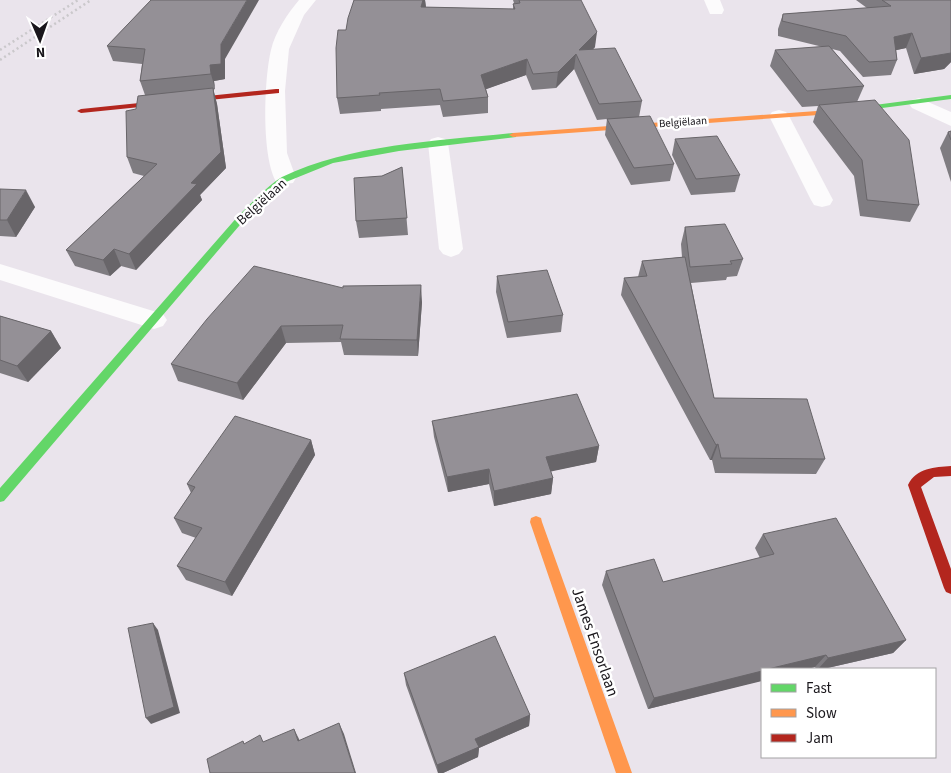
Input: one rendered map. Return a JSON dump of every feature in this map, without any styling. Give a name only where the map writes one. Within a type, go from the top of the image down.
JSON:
[{"type":"street","points":[[285,178],[277,153],[276,91],[280,49],[296,14],[308,0]]},
{"type":"street","points":[[81,111],[276,91]]},
{"type":"street","name":"Belgiëlaan","points":[[0,497],[242,218],[285,178],[332,160],[378,150],[555,130],[779,116],[919,104],[951,98]]},
{"type":"street","points":[[919,104],[951,120]]},
{"type":"street","points":[[779,116],[822,200]]},
{"type":"street","points":[[438,143],[451,249]]},
{"type":"street","points":[[0,272],[154,320]]},
{"type":"street","points":[[951,471],[931,472],[914,485],[951,588]]},
{"type":"street","name":"James Ensorlaan","points":[[536,522],[624,773]]},
{"type":"building","points":[[151,0],[247,0],[221,44],[221,64],[210,65],[211,74],[140,81],[145,49],[107,46]]},
{"type":"building","points":[[354,0],[423,0],[421,7],[515,9],[513,4],[520,3],[519,0],[581,0],[597,32],[579,50],[615,48],[642,101],[599,104],[576,54],[558,72],[533,74],[527,59],[481,75],[488,97],[443,101],[440,89],[337,98],[336,48],[338,30],[346,30]]},
{"type":"building","points":[[882,0],[951,0],[951,53],[921,58],[912,33],[894,37],[897,60],[869,62],[846,36],[782,21],[783,14],[891,6]]},
{"type":"building","points":[[829,46],[864,86],[807,91],[775,50]]},
{"type":"building","points":[[213,88],[221,152],[191,183],[197,184],[129,254],[114,249],[103,260],[66,250],[157,164],[127,157],[126,111],[136,109],[138,96]]},
{"type":"building","points":[[875,100],[909,140],[919,205],[867,200],[862,160],[819,105]]},
{"type":"building","points":[[650,116],[674,164],[634,168],[607,119]]},
{"type":"building","points":[[717,136],[740,175],[696,179],[675,139]]},
{"type":"building","points":[[402,167],[407,218],[356,221],[354,178],[382,176]]},
{"type":"building","points":[[0,189],[26,190],[7,220],[0,220]]},
{"type":"building","points":[[725,224],[743,259],[730,261],[732,264],[690,267],[685,227]]},
{"type":"building","points":[[685,257],[714,398],[807,399],[825,459],[721,458],[718,444],[716,445],[624,278],[647,276],[642,261]]},
{"type":"building","points":[[254,266],[343,288],[343,286],[421,285],[417,340],[340,339],[343,325],[281,326],[237,383],[171,364],[207,319]]},
{"type":"building","points":[[547,270],[563,315],[508,322],[497,276]]},
{"type":"building","points":[[0,316],[51,331],[17,366],[0,360]]},
{"type":"building","points":[[577,394],[599,446],[546,457],[553,478],[494,491],[489,469],[447,477],[432,421]]},
{"type":"building","points":[[235,416],[311,440],[225,582],[177,566],[202,528],[174,518],[195,487],[187,484]]},
{"type":"building","points":[[836,518],[906,640],[828,658],[826,655],[772,668],[761,668],[761,671],[654,698],[606,571],[654,559],[663,582],[774,554],[763,534]]},
{"type":"building","points":[[153,623],[174,707],[146,718],[128,628]]},
{"type":"building","points":[[495,636],[530,715],[475,739],[479,747],[437,765],[404,673]]},
{"type":"building","points":[[339,723],[355,773],[210,773],[207,759],[243,741],[244,744],[260,735],[263,742],[294,729],[298,741]]},
{"type":"railway","points":[[0,50],[78,0]]},
{"type":"railway","points":[[0,60],[91,0]]},
{"type":"traffic: fast","points":[[844,111],[951,97]]},
{"type":"traffic: fast","points":[[0,497],[242,217],[283,180],[331,161],[399,148],[513,135]]},
{"type":"traffic: slow","points":[[513,135],[844,111]]},
{"type":"traffic: slow","points":[[536,522],[624,773]]},
{"type":"traffic: jam","points":[[81,111],[276,91]]},
{"type":"traffic: jam","points":[[951,471],[931,472],[914,485],[951,588]]}]
